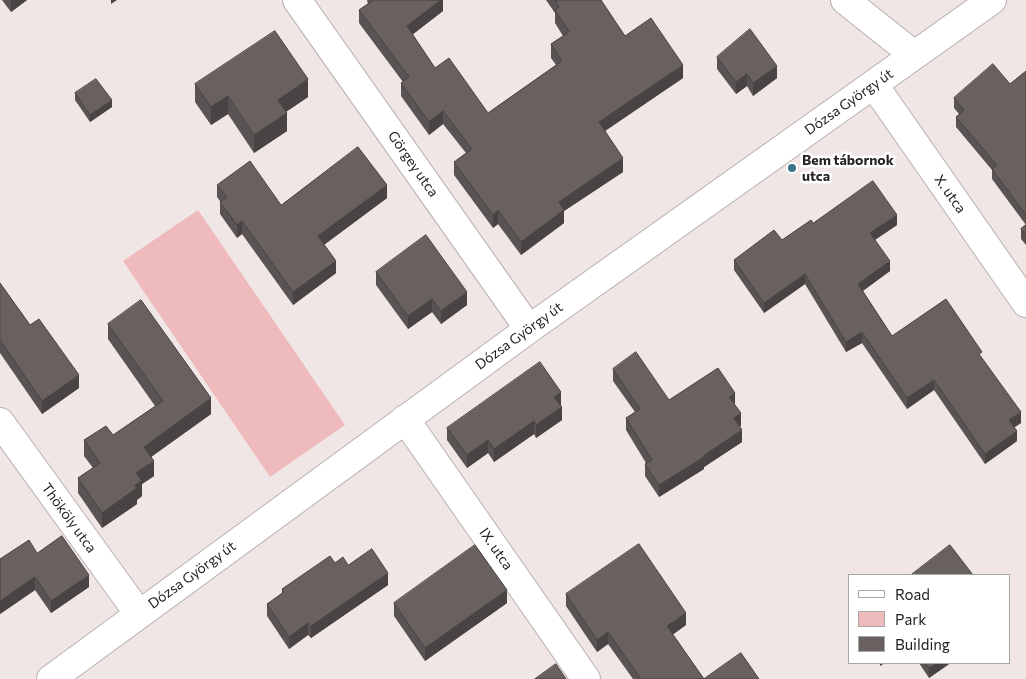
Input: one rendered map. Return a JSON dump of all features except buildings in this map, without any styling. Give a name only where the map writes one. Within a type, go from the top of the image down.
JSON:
[{"type":"street","name":"Görgey utca","points":[[297,0],[529,328]]},
{"type":"street","points":[[845,0],[914,55]]},
{"type":"street","name":"Dózsa György út","points":[[51,679],[529,328],[992,0]]},
{"type":"street","name":"X. utca","points":[[874,85],[1026,303]]},
{"type":"street","name":"IX. utca","points":[[405,419],[586,679]]},
{"type":"street","name":"Thököly utca","points":[[0,422],[139,614]]},
{"type":"green space","points":[[198,210],[345,425],[270,477],[123,261]]},
{"type":"place","name":"Bem tábornok utca","points":[[792,168]]}]
